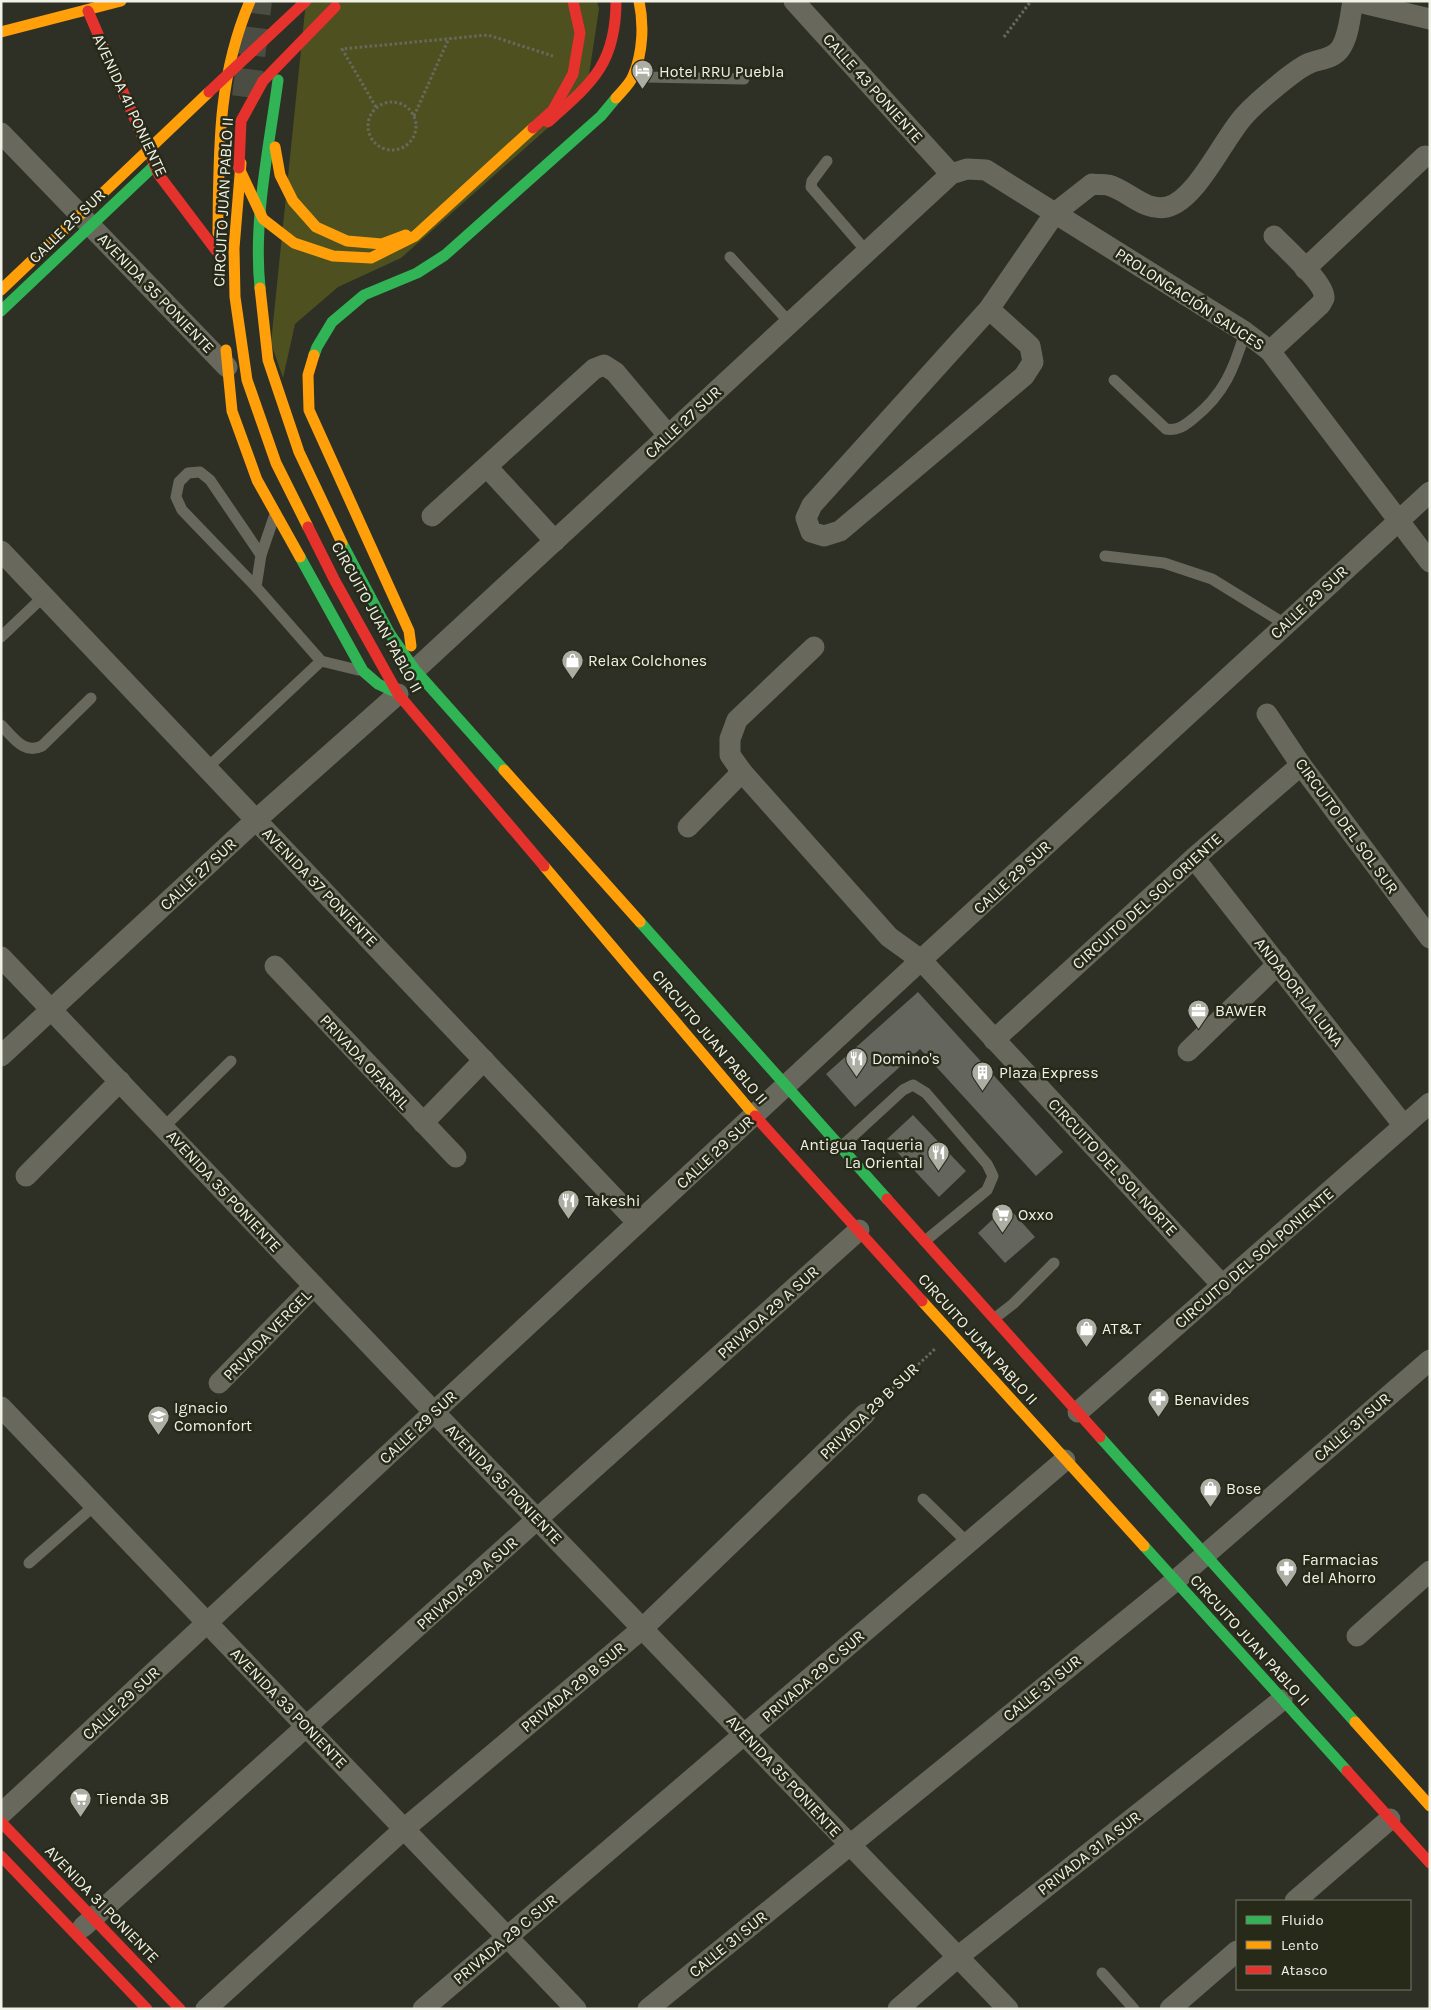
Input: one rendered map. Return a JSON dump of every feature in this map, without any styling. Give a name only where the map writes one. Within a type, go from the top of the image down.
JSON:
[{"type":"main road","name":"AVENIDA 41 PONIENTE","points":[[86,6],[159,175],[218,258],[220,133],[230,52],[250,1]]},
{"type":"main road","points":[[1,290],[306,1]]},
{"type":"main road","points":[[336,4],[263,81],[241,121],[239,171],[263,219],[294,243],[333,256],[371,258],[415,236],[553,110],[573,74],[580,33],[573,1]]},
{"type":"main road","points":[[272,132],[280,175],[293,200],[316,227],[347,241],[382,244],[432,224],[586,89],[599,72],[610,48],[617,21],[616,1]]},
{"type":"main road","points":[[415,670],[409,630],[309,410],[308,375],[317,347],[332,322],[364,295],[416,274],[446,255],[601,116],[634,75],[640,51],[643,19],[638,1]]},
{"type":"main road","points":[[1,32],[86,6],[120,2]]},
{"type":"main road","name":"CIRCUITO JUAN PABLO II","points":[[278,80],[262,202],[258,266],[268,360],[299,452],[353,565],[390,634],[415,670],[786,1086],[1204,1554],[1426,1794]]},
{"type":"main road","name":"CIRCUITO JUAN PABLO II","points":[[246,97],[234,248],[234,297],[247,380],[276,463],[335,582],[398,694],[754,1115],[1430,1864]]},
{"type":"main road","name":"CALLE 25 SUR","points":[[1,311],[146,143]]},
{"type":"main road","name":"CALLE 25 SUR","points":[[1,278],[155,165]]},
{"type":"main road","points":[[225,338],[232,411],[257,480],[363,671],[378,684],[398,694]]},
{"type":"main road","name":"AVENIDA 31 PONIENTE","points":[[1,1822],[180,2009]]},
{"type":"main road","points":[[1,1856],[147,2009]]},
{"type":"street","name":"CALLE 43 PONIENTE","points":[[794,1],[951,174]]},
{"type":"street","points":[[989,309],[1030,346],[1033,362],[1024,376],[840,531],[824,536],[811,532],[806,518],[812,505],[989,309],[1055,213],[1075,196],[1092,184],[1109,185],[1148,205],[1167,207],[1184,197],[1202,178],[1236,124],[1246,114],[1298,70],[1309,63],[1332,56],[1340,50],[1353,1],[1430,19]]},
{"type":"street","name":"AVENIDA 35 PONIENTE","points":[[1,133],[227,367]]},
{"type":"street","points":[[1306,268],[1425,156]]},
{"type":"street","name":"PROLONGACIÓN SAUCES","points":[[951,174],[967,169],[986,170],[1245,332],[1270,351],[1430,562]]},
{"type":"street","name":"CALLE 27 SUR","points":[[415,670],[951,174]]},
{"type":"street","points":[[1270,351],[1320,305],[1324,297],[1322,289],[1306,268],[1274,236]]},
{"type":"street","points":[[432,516],[594,369],[604,365],[615,372],[668,435]]},
{"type":"street","points":[[487,466],[555,541]]},
{"type":"street","name":"CALLE 29 SUR","points":[[1,1814],[921,960],[1430,492]]},
{"type":"street","name":"AVENIDA 37 PONIENTE","points":[[1,551],[638,1223]]},
{"type":"street","name":"CIRCUITO DEL SOL NORTE","points":[[814,647],[738,720],[730,739],[730,755],[742,772],[889,937],[921,960],[1223,1286]]},
{"type":"street","name":"CALLE 27 SUR","points":[[1,1056],[256,820],[398,694]]},
{"type":"street","name":"CIRCUITO DEL SOL SUR","points":[[1267,714],[1301,765],[1430,938]]},
{"type":"street","name":"CIRCUITO DEL SOL ORIENTE","points":[[994,1040],[1194,858],[1301,765]]},
{"type":"street","points":[[688,827],[742,772]]},
{"type":"street","name":"ANDADOR LA LUNA","points":[[1194,858],[1404,1126]]},
{"type":"street","name":"AVENIDA 35 PONIENTE","points":[[1,957],[434,1412],[1008,2009]]},
{"type":"street","points":[[1188,1051],[1278,964]]},
{"type":"street","name":"PRIVADA OFARRIL","points":[[275,966],[456,1157]]},
{"type":"street","points":[[423,1123],[484,1060]]},
{"type":"street","points":[[26,1176],[120,1081]]},
{"type":"street","name":"CIRCUITO DEL SOL PONIENTE","points":[[1078,1412],[1430,1103]]},
{"type":"street","name":"PRIVADA 29 A SUR","points":[[75,1934],[859,1230]]},
{"type":"street","name":"PRIVADA VERGEL","points":[[219,1383],[314,1286]]},
{"type":"street","name":"CALLE 31 SUR","points":[[648,2009],[1175,1580],[1430,1360]]},
{"type":"street","name":"AVENIDA 33 PONIENTE","points":[[1,1407],[576,2009]]},
{"type":"street","name":"PRIVADA 29 B SUR","points":[[206,2009],[404,1829],[643,1628],[865,1414]]},
{"type":"street","name":"PRIVADA 29 C SUR","points":[[423,2009],[1065,1460]]},
{"type":"street","points":[[1357,1636],[1430,1571]]},
{"type":"street","name":"PRIVADA 31 A SUR","points":[[898,2009],[959,1956],[1282,1700]]},
{"type":"street","points":[[1295,1900],[1390,1819]]},
{"type":"street","points":[[1170,2009],[1236,1951]]},
{"type":"lane","points":[[634,75],[646,78],[744,79]]},
{"type":"lane","points":[[827,161],[812,181],[811,187],[867,252]]},
{"type":"lane","points":[[730,257],[790,323]]},
{"type":"lane","points":[[1114,380],[1166,429],[1181,428],[1207,408],[1223,389],[1237,360],[1245,332]]},
{"type":"lane","points":[[261,555],[210,480],[200,472],[188,473],[179,482],[176,497],[182,510],[256,587],[321,661],[363,671]]},
{"type":"lane","points":[[256,587],[261,555],[275,513]]},
{"type":"lane","points":[[1105,556],[1164,563],[1212,579],[1285,624]]},
{"type":"lane","points":[[1,636],[44,596]]},
{"type":"lane","points":[[207,768],[321,661]]},
{"type":"lane","points":[[1,725],[21,746],[35,749],[42,746],[91,698]]},
{"type":"lane","points":[[164,1127],[231,1061]]},
{"type":"lane","points":[[841,1147],[903,1090],[913,1085],[926,1093],[987,1164],[993,1176],[987,1190],[925,1241]]},
{"type":"lane","points":[[994,1318],[1013,1304],[1054,1263]]},
{"type":"lane","points":[[923,1499],[968,1543]]},
{"type":"lane","points":[[29,1563],[95,1505]]},
{"type":"lane","points":[[1102,1972],[1134,2009]]},
{"type":"path","points":[[1004,37],[1030,1]]},
{"type":"path","points":[[376,107],[342,49],[488,35],[562,60]]},
{"type":"path","points":[[414,116],[449,38]]},
{"type":"path","points":[[391,102],[406,106],[414,116],[416,127],[415,135],[410,142],[397,150],[389,151],[374,144],[369,137],[367,121],[370,113],[376,107],[391,102]]},
{"type":"path","name":"PRIVADA 29 B SUR","points":[[865,1414],[929,1354]]},
{"type":"green space","points":[[306,1],[597,1],[599,9],[586,94],[401,258],[338,287],[295,324],[283,378],[271,343]]},
{"type":"building","name":"Plaza Express","points":[[918,992],[1063,1152],[1036,1176],[920,1049],[855,1107],[826,1074]]},
{"type":"building","points":[[913,1115],[966,1171],[939,1197],[886,1140]]},
{"type":"building","points":[[1007,1206],[1035,1237],[1005,1263],[978,1233]]},
{"type":"tunnel","points":[[246,97],[258,1]]},
{"type":"traffic: fast","points":[[260,288],[258,262],[260,210],[278,80]]},
{"type":"traffic: fast","points":[[314,355],[332,322],[364,295],[417,273],[445,255],[601,116],[616,98]]},
{"type":"traffic: fast","points":[[1,311],[155,165]]},
{"type":"traffic: fast","points":[[342,543],[390,634],[415,670],[504,770]]},
{"type":"traffic: fast","points":[[300,557],[363,671],[378,684],[393,691]]},
{"type":"traffic: fast","points":[[640,922],[887,1199]]},
{"type":"traffic: fast","points":[[1100,1437],[1355,1722]]},
{"type":"traffic: fast","points":[[1144,1546],[1347,1771]]},
{"type":"traffic: slow","points":[[1,32],[121,1]]},
{"type":"traffic: slow","points":[[218,233],[222,115],[231,58],[250,1]]},
{"type":"traffic: slow","points":[[616,98],[632,79],[639,58],[642,29],[639,1]]},
{"type":"traffic: slow","points":[[1,290],[209,92]]},
{"type":"traffic: slow","points":[[239,168],[263,219],[294,243],[333,256],[371,258],[415,236],[533,128]]},
{"type":"traffic: slow","points":[[275,147],[280,175],[293,201],[316,227],[347,241],[382,244],[406,235]]},
{"type":"traffic: slow","points":[[241,163],[234,248],[235,297],[247,380],[276,463],[308,527]]},
{"type":"traffic: slow","points":[[260,288],[268,360],[299,452],[342,543]]},
{"type":"traffic: slow","points":[[226,350],[232,411],[257,480],[300,557]]},
{"type":"traffic: slow","points":[[314,355],[308,375],[309,410],[409,631],[411,646]]},
{"type":"traffic: slow","points":[[504,770],[640,922]]},
{"type":"traffic: slow","points":[[544,866],[755,1116]]},
{"type":"traffic: slow","points":[[922,1301],[1144,1546]]},
{"type":"traffic: slow","points":[[1355,1722],[1430,1806]]},
{"type":"traffic: jam","points":[[209,92],[306,1]]},
{"type":"traffic: jam","points":[[533,128],[553,110],[573,74],[580,33],[573,1]]},
{"type":"traffic: jam","points":[[548,122],[577,96],[599,70],[612,41],[616,1]]},
{"type":"traffic: jam","points":[[239,168],[241,121],[263,81],[335,7]]},
{"type":"traffic: jam","points":[[88,11],[159,175],[218,253]]},
{"type":"traffic: jam","points":[[308,527],[335,581],[398,694],[544,866]]},
{"type":"traffic: jam","points":[[755,1116],[922,1301]]},
{"type":"traffic: jam","points":[[887,1199],[1100,1437]]},
{"type":"traffic: jam","points":[[1347,1771],[1430,1863]]},
{"type":"traffic: jam","points":[[1,1822],[180,2009]]},
{"type":"traffic: jam","points":[[1,1856],[147,2009]]},
{"type":"place","name":"Hotel RRU Puebla","points":[[643,90]]},
{"type":"place","name":"Relax Colchones","points":[[572,679]]},
{"type":"place","name":"BAWER","points":[[1199,1029]]},
{"type":"place","name":"Domino's","points":[[856,1077]]},
{"type":"place","name":"Plaza Express","points":[[983,1091]]},
{"type":"place","name":"Antigua Taqueria La Oriental","points":[[939,1172]]},
{"type":"place","name":"Takeshi","points":[[569,1219]]},
{"type":"place","name":"Oxxo","points":[[1002,1233]]},
{"type":"place","name":"AT&T","points":[[1086,1347]]},
{"type":"place","name":"Benavides","points":[[1158,1418]]},
{"type":"place","name":"Ignacio Comonfort","points":[[158,1435]]},
{"type":"place","name":"Bose","points":[[1210,1507]]},
{"type":"place","name":"Farmacias del Ahorro","points":[[1286,1587]]},
{"type":"place","name":"Tienda 3B","points":[[81,1817]]}]
